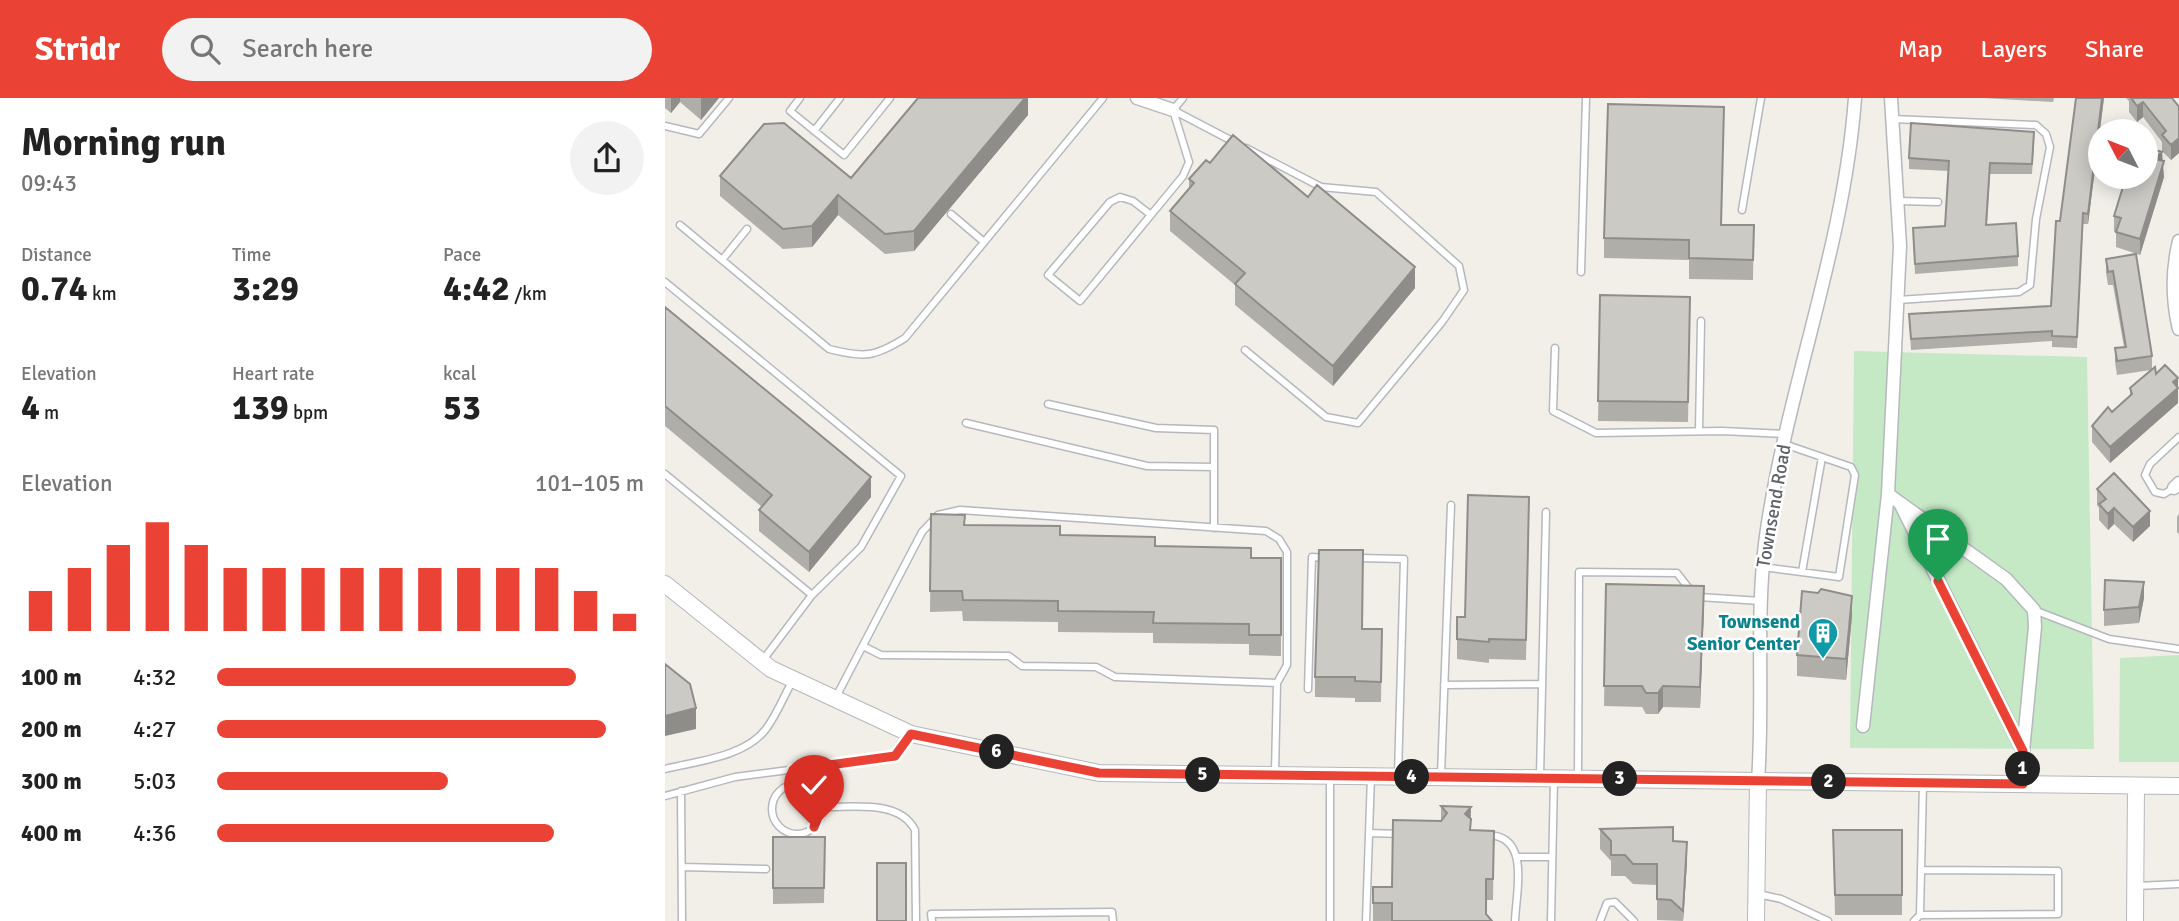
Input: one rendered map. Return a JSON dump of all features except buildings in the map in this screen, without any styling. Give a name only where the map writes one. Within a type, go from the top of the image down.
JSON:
[{"type":"street","points":[[1137,98],[1173,110]]},
{"type":"street","name":"Townsend Road","points":[[1756,921],[1763,567],[1785,439],[1828,269],[1853,134],[1855,98]]},
{"type":"street","points":[[1863,726],[1888,494],[1901,246],[1891,98]]},
{"type":"street","points":[[2179,241],[2174,274],[2174,311],[2179,330]]},
{"type":"street","points":[[1888,494],[2006,579],[2034,610],[2023,784]]},
{"type":"street","points":[[1900,503],[2023,751]]},
{"type":"street","points":[[665,584],[762,662],[911,734],[1099,773],[2179,786]]},
{"type":"street","points":[[2135,921],[2136,786]]},
{"type":"lane","points":[[665,126],[699,134],[729,98]]},
{"type":"lane","points":[[800,98],[790,111],[843,155],[890,98]]},
{"type":"lane","points":[[814,131],[840,98]]},
{"type":"lane","points":[[680,225],[829,349],[858,357],[882,352],[905,338],[1103,98]]},
{"type":"lane","points":[[1173,110],[1183,98]]},
{"type":"lane","points":[[1581,272],[1586,98]]},
{"type":"lane","points":[[1742,210],[1761,98]]},
{"type":"lane","points":[[1151,215],[1133,201],[1120,197],[1109,202],[1048,275],[1080,301],[1151,215],[1183,176],[1189,162],[1173,110]]},
{"type":"lane","points":[[1173,110],[1321,187],[1376,192],[1459,266],[1464,290],[1442,322],[1359,423],[1326,417],[1245,350]]},
{"type":"lane","points":[[1892,119],[2036,125],[2046,134],[2050,147],[2036,219],[2030,285],[2019,292],[1898,300]]},
{"type":"lane","points":[[1898,201],[1938,202]]},
{"type":"lane","points":[[951,214],[984,242]]},
{"type":"lane","points":[[722,260],[747,229]]},
{"type":"lane","points":[[665,282],[901,476],[861,547],[812,595],[762,662]]},
{"type":"lane","points":[[1699,431],[1701,321]]},
{"type":"lane","points":[[1555,348],[1553,411],[1596,433],[1699,431],[1785,439],[1822,457],[1851,467],[1855,475],[1839,576],[1763,567]]},
{"type":"lane","points":[[1048,404],[1156,428],[1214,430],[1214,528]]},
{"type":"lane","points":[[966,423],[1147,466],[1214,467]]},
{"type":"lane","points":[[2176,486],[2165,494],[2155,492],[2145,475],[2150,464],[2179,437]]},
{"type":"lane","points":[[1802,572],[1822,457]]},
{"type":"lane","points":[[665,474],[812,595]]},
{"type":"lane","points":[[1441,777],[1451,505]]},
{"type":"lane","points":[[835,699],[922,532],[938,515],[960,510],[1266,531],[1279,539],[1287,552],[1287,665],[1276,683],[1275,775]]},
{"type":"lane","points":[[1546,512],[1542,684],[1552,857],[1551,921]]},
{"type":"lane","points":[[1308,689],[1312,557],[1338,558]]},
{"type":"lane","points":[[1352,558],[1404,559],[1398,777]]},
{"type":"lane","points":[[1578,779],[1579,572],[1677,573],[1696,596],[1762,601]]},
{"type":"lane","points":[[2034,610],[2109,639],[2179,649]]},
{"type":"lane","points":[[863,646],[881,655],[1009,656],[1023,666],[1096,667],[1115,677],[1276,683]]},
{"type":"lane","points":[[665,769],[725,755],[748,744],[765,730],[793,679]]},
{"type":"lane","points":[[1444,685],[1542,684]]},
{"type":"lane","points":[[665,796],[735,777],[895,756],[911,734]]},
{"type":"lane","points":[[793,770],[795,783]]},
{"type":"lane","points":[[1330,921],[1331,776]]},
{"type":"lane","points":[[1366,921],[1371,776]]},
{"type":"lane","points":[[795,783],[809,788],[818,796],[822,807],[820,818],[805,834],[786,832],[777,824],[772,812],[774,799],[782,789],[795,783]]},
{"type":"lane","points":[[1914,921],[1920,915],[1923,784]]},
{"type":"lane","points":[[681,791],[682,921]]},
{"type":"lane","points":[[822,807],[892,809],[911,821],[915,830],[916,921]]},
{"type":"lane","points":[[1369,833],[1405,834]]},
{"type":"lane","points":[[1482,835],[1505,837],[1514,845],[1517,857],[1515,921]]},
{"type":"lane","points":[[1517,857],[1552,857]]},
{"type":"lane","points":[[682,867],[767,869]]},
{"type":"lane","points":[[1920,915],[2058,914],[2058,871],[1922,870]]},
{"type":"lane","points":[[2136,886],[2179,884]]},
{"type":"lane","points":[[1756,894],[1781,899],[1828,921]]},
{"type":"lane","points":[[1600,921],[1607,903],[1615,902],[1634,921]]},
{"type":"lane","points":[[932,921],[931,914],[1112,912],[1113,921]]},
{"type":"green space","points":[[1854,351],[2087,357],[2094,749],[1850,748]]},
{"type":"green space","points":[[2179,655],[2179,762],[2119,762],[2120,658]]},
{"type":"place","name":"Townsend Senior Center","points":[[1823,660]]},
{"type":"route","points":[[814,827],[820,818],[822,807],[818,796],[809,788],[795,783],[793,770],[895,756],[911,734],[1099,773],[2023,784],[2023,751],[1938,581]]}]
